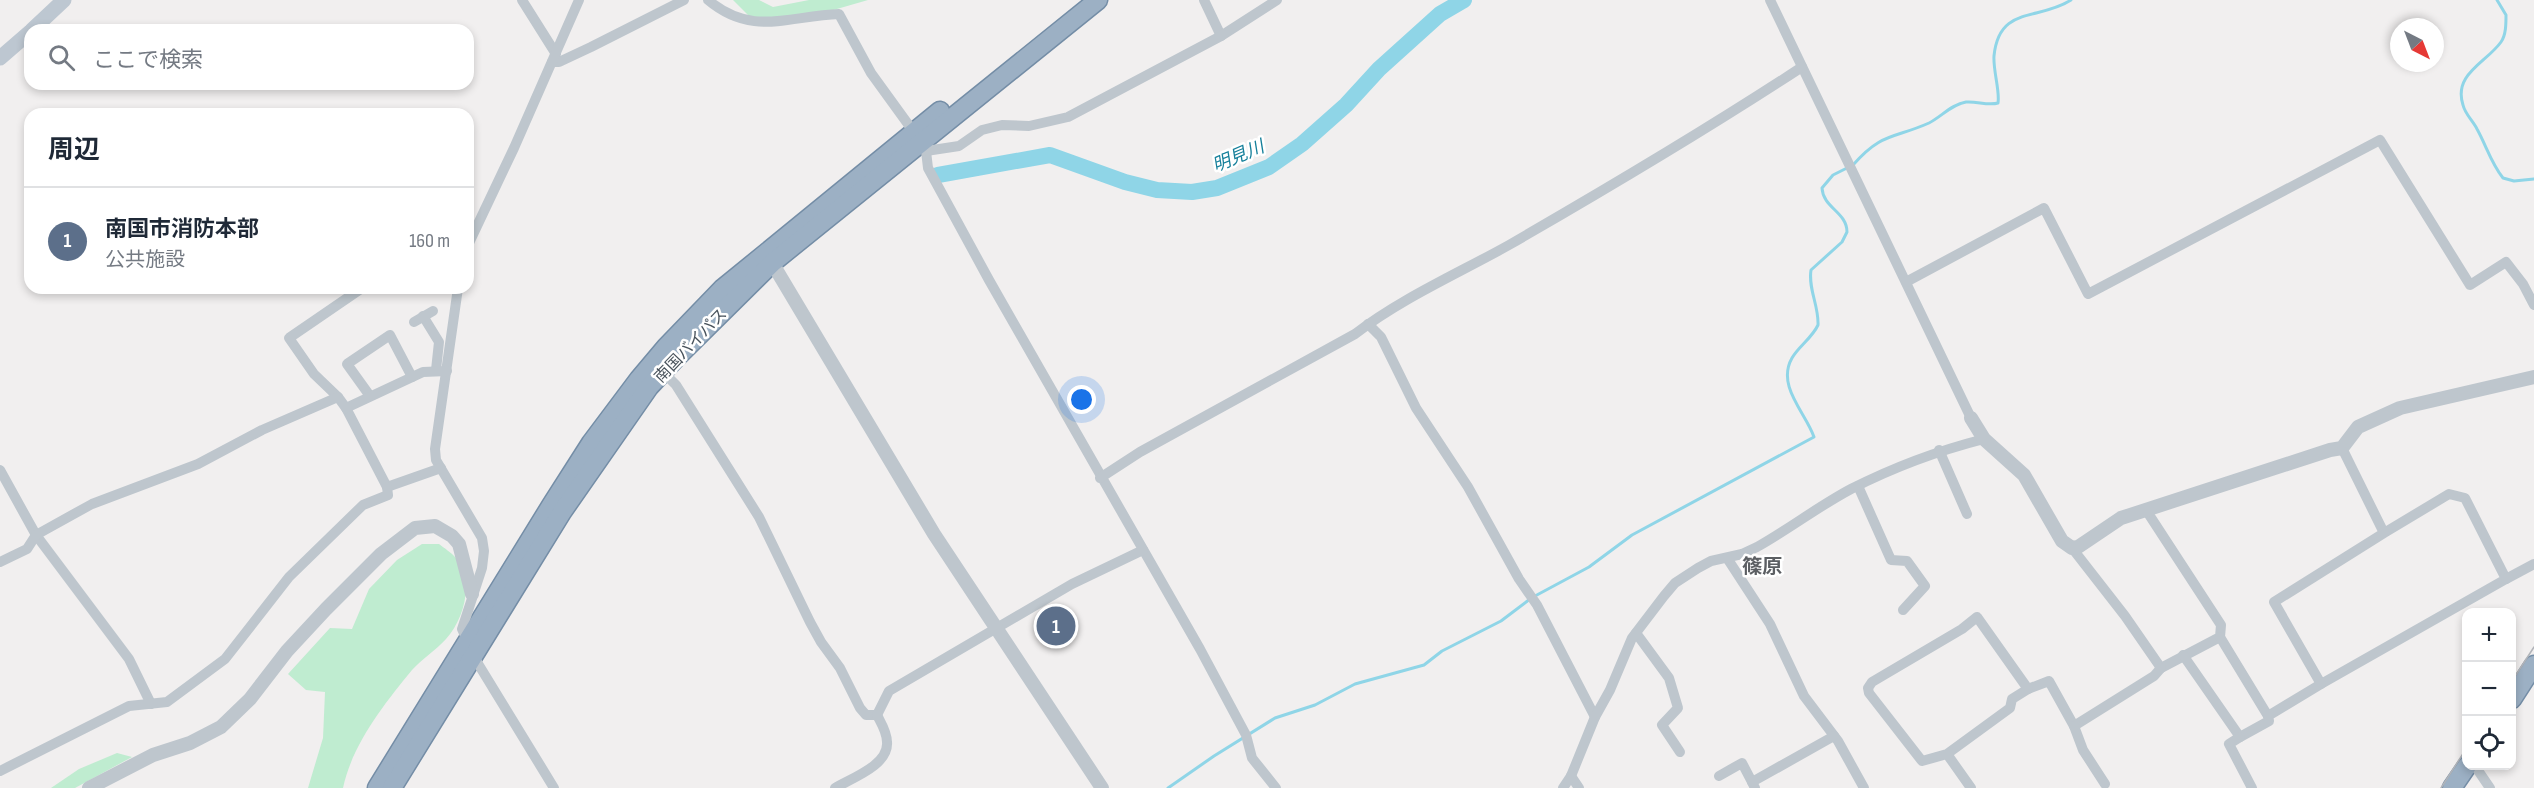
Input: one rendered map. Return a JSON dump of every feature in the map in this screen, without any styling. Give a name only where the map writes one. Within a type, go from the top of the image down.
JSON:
[{"type":"highway","name":"南国バイパス","points":[[920,142],[1080,0]]},
{"type":"highway","name":"南国バイパス","points":[[377,788],[631,411],[658,367],[722,289],[920,142],[1098,0]]},
{"type":"highway","name":"南国バイパス","points":[[392,788],[470,647]]},
{"type":"highway","points":[[2516,692],[2534,665]]},
{"type":"highway","points":[[2452,788],[2464,770]]},
{"type":"main road","points":[[38,24],[64,0]]},
{"type":"main road","points":[[0,58],[24,37]]},
{"type":"street","points":[[522,0],[554,58],[559,62],[684,0]]},
{"type":"street","points":[[474,222],[554,58],[579,0]]},
{"type":"street","points":[[708,0],[729,16],[751,22],[839,14],[871,73],[897,106],[920,142],[928,168],[1247,737],[1252,758],[1276,788]]},
{"type":"street","points":[[1204,0],[1221,36]]},
{"type":"street","points":[[920,142],[959,146],[982,130],[1002,125],[1029,126],[1068,117],[1221,36],[1277,0]]},
{"type":"street","points":[[1770,0],[1971,418],[1984,439],[2024,475],[2062,541],[2072,548],[2125,616],[2161,668]]},
{"type":"street","points":[[1100,478],[1140,452],[1355,334],[1368,324],[1692,139],[1802,67]]},
{"type":"street","points":[[1906,282],[2044,208],[2088,294],[2380,140],[2470,285],[2506,262],[2523,284],[2534,305]]},
{"type":"street","points":[[768,257],[934,534],[1102,788]]},
{"type":"street","points":[[0,771],[129,706],[167,702],[225,659],[289,577],[363,505],[388,495],[387,487],[346,408],[314,374],[289,338],[353,294]]},
{"type":"street","points":[[457,294],[442,371],[435,449],[436,460],[482,538],[484,551],[482,568],[462,623],[470,647],[554,788]]},
{"type":"street","points":[[423,316],[439,342],[442,371]]},
{"type":"street","points":[[1368,324],[1381,337],[1416,408],[1468,487],[1532,598],[1595,717]]},
{"type":"street","points":[[370,396],[347,364],[390,335],[412,377]]},
{"type":"street","points":[[658,367],[676,385],[759,517],[810,622],[840,668],[860,708],[866,715],[877,715]]},
{"type":"street","points":[[346,408],[412,377],[442,371]]},
{"type":"street","points":[[2072,548],[2078,547],[2121,518],[2330,450],[2343,448],[2358,428],[2400,408],[2534,377]]},
{"type":"street","points":[[0,562],[27,549],[36,535],[92,504],[198,464],[262,430],[338,397]]},
{"type":"street","points":[[1563,788],[1571,776],[1595,717],[1636,633],[1675,584],[1711,561],[1757,547],[1858,486],[1939,450],[1984,439]]},
{"type":"street","points":[[2343,448],[2384,532]]},
{"type":"street","points":[[1939,450],[1967,514]]},
{"type":"street","points":[[387,487],[441,468]]},
{"type":"street","points":[[0,470],[36,535],[129,659],[151,704]]},
{"type":"street","points":[[1858,486],[1891,560],[1907,561],[1925,586],[1902,610]]},
{"type":"street","points":[[2321,684],[2274,602],[2449,494],[2465,498],[2506,579]]},
{"type":"street","points":[[2146,510],[2221,625],[2220,637],[2268,716],[2269,721],[2229,744],[2252,788]]},
{"type":"street","points":[[89,788],[153,755],[190,743],[221,726],[250,699],[287,651],[326,609],[381,554],[415,528],[435,526],[459,544],[472,594]]},
{"type":"street","points":[[877,715],[889,691],[1072,584],[1143,550]]},
{"type":"street","points":[[1727,558],[1770,624],[1804,696],[1834,736],[1864,788]]},
{"type":"street","points":[[2268,716],[2534,564]]},
{"type":"street","points":[[2028,689],[1977,617],[1872,682],[1868,688],[1869,693],[1923,761],[1947,754],[2010,708],[2012,699],[2028,689],[2049,681],[2074,726],[2083,750],[2105,784]]},
{"type":"street","points":[[1636,633],[1669,678],[1678,708],[1662,725],[1680,752]]},
{"type":"street","points":[[2074,726],[2154,676],[2161,668],[2220,637]]},
{"type":"street","points":[[2183,655],[2240,737]]},
{"type":"street","points":[[836,788],[873,765],[885,754],[888,743],[877,715]]},
{"type":"street","points":[[1719,776],[1742,763],[1754,785],[1834,736]]},
{"type":"street","points":[[1947,754],[1971,788]]},
{"type":"street","points":[[2478,770],[2490,788]]},
{"type":"street","points":[[1571,776],[1579,788]]},
{"type":"green space","points":[[733,0],[759,0],[773,7],[809,0],[868,0],[830,11],[755,22]]},
{"type":"green space","points":[[422,544],[439,544],[454,556],[462,567],[466,588],[465,600],[458,621],[446,639],[412,670],[380,711],[361,741],[347,772],[343,788],[308,788],[323,738],[325,692],[306,690],[288,674],[330,628],[352,629],[369,589],[397,560]]},
{"type":"green space","points":[[117,753],[132,757],[75,788],[51,788],[79,769]]},
{"type":"waterway","name":"明見川","points":[[938,175],[1050,155],[1125,182],[1157,190],[1192,192],[1217,188],[1269,167],[1302,144],[1440,14],[1464,0]]},
{"type":"waterway","points":[[1853,165],[1880,141],[1929,123],[1956,105],[1966,102],[1998,103],[1994,56],[1997,40],[2004,29],[2012,21],[2071,0]]},
{"type":"waterway","points":[[2497,0],[2506,15],[2504,36],[2495,49],[2467,77],[2461,94],[2463,105],[2503,178],[2514,181],[2534,179]]},
{"type":"waterway","points":[[1535,596],[1589,567],[1632,535],[1814,437],[1790,389],[1788,368],[1792,358],[1818,325],[1810,277],[1811,270],[1842,242],[1847,232],[1846,225],[1826,200],[1822,188],[1833,175],[1847,168]]},
{"type":"waterway","points":[[1168,788],[1275,718],[1315,705],[1355,684],[1424,665],[1442,651],[1501,621],[1530,599]]},
{"type":"tram line","points":[[2516,675],[2534,647]]},
{"type":"tram line","points":[[2441,788],[2462,755]]},
{"type":"place","name":"南国市消防本部","points":[[1056,626]]},
{"type":"district","name":"篠原","points":[[1762,566]]}]
